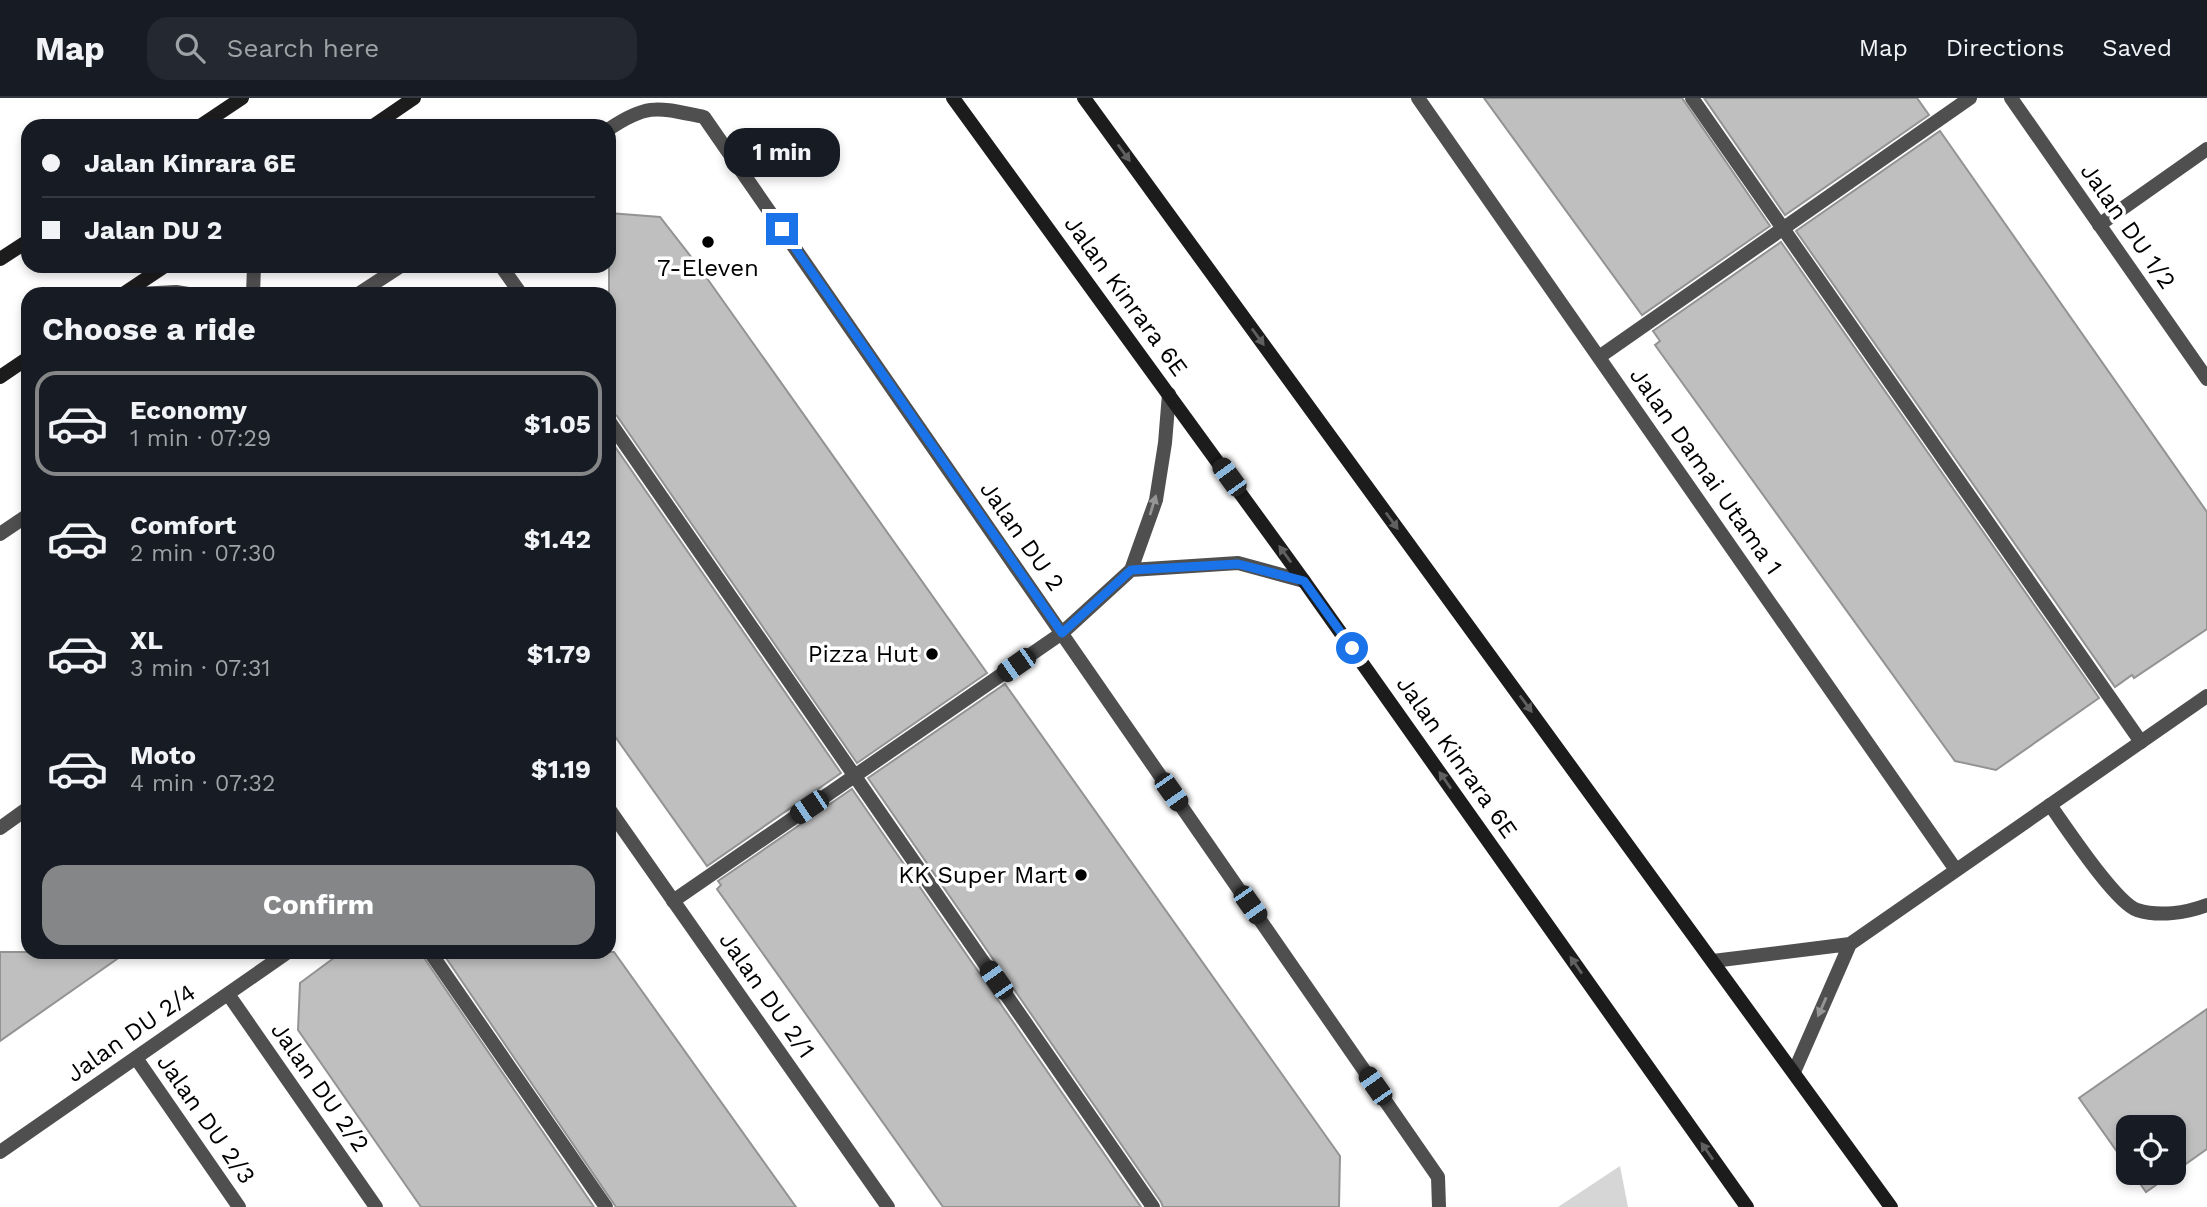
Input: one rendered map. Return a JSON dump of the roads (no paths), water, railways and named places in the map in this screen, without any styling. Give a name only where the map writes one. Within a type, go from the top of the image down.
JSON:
[{"type":"street","points":[[210,119],[242,98]]},
{"type":"street","points":[[383,119],[414,98]]},
{"type":"street","name":"Jalan Kinrara 6E","points":[[953,98],[1304,581],[1746,1207]]},
{"type":"street","points":[[1084,98],[1891,1207]]},
{"type":"street","name":"Jalan Damai Utama 1","points":[[1418,98],[1956,870]]},
{"type":"street","points":[[1692,98],[2141,742]]},
{"type":"street","points":[[1599,357],[1970,98]]},
{"type":"street","name":"Jalan DU 1/2","points":[[2011,98],[2207,379]]},
{"type":"street","name":"Jalan DU 2","points":[[616,124],[631,114],[658,108],[704,117],[1438,1177],[1439,1207]]},
{"type":"street","points":[[2099,225],[2207,149]]},
{"type":"street","points":[[0,259],[21,246]]},
{"type":"street","points":[[134,287],[154,273]]},
{"type":"street","points":[[369,287],[390,273]]},
{"type":"street","points":[[0,377],[21,363]]},
{"type":"street","points":[[673,901],[1062,633],[1131,570],[1156,500],[1169,394]]},
{"type":"street","points":[[616,431],[1153,1207]]},
{"type":"street","points":[[0,534],[21,520]]},
{"type":"street","points":[[1131,570],[1238,564],[1304,581]]},
{"type":"street","points":[[1713,961],[1850,944],[2207,696]]},
{"type":"street","points":[[2050,805],[2116,892],[2135,909],[2166,915],[2207,905]]},
{"type":"street","points":[[0,828],[21,813]]},
{"type":"street","name":"Jalan DU 2/1","points":[[616,819],[888,1207]]},
{"type":"street","points":[[1794,1072],[1850,944]]},
{"type":"street","name":"Jalan DU 2/4","points":[[0,1152],[279,959]]},
{"type":"street","points":[[435,959],[606,1207]]},
{"type":"street","name":"Jalan DU 2/2","points":[[228,994],[376,1207]]},
{"type":"street","name":"Jalan DU 2/3","points":[[136,1058],[239,1207]]},
{"type":"place","name":"7-Eleven","points":[[708,242]]},
{"type":"place","name":"Pizza Hut","points":[[932,654]]},
{"type":"place","name":"KK Super Mart","points":[[1081,875]]}]
